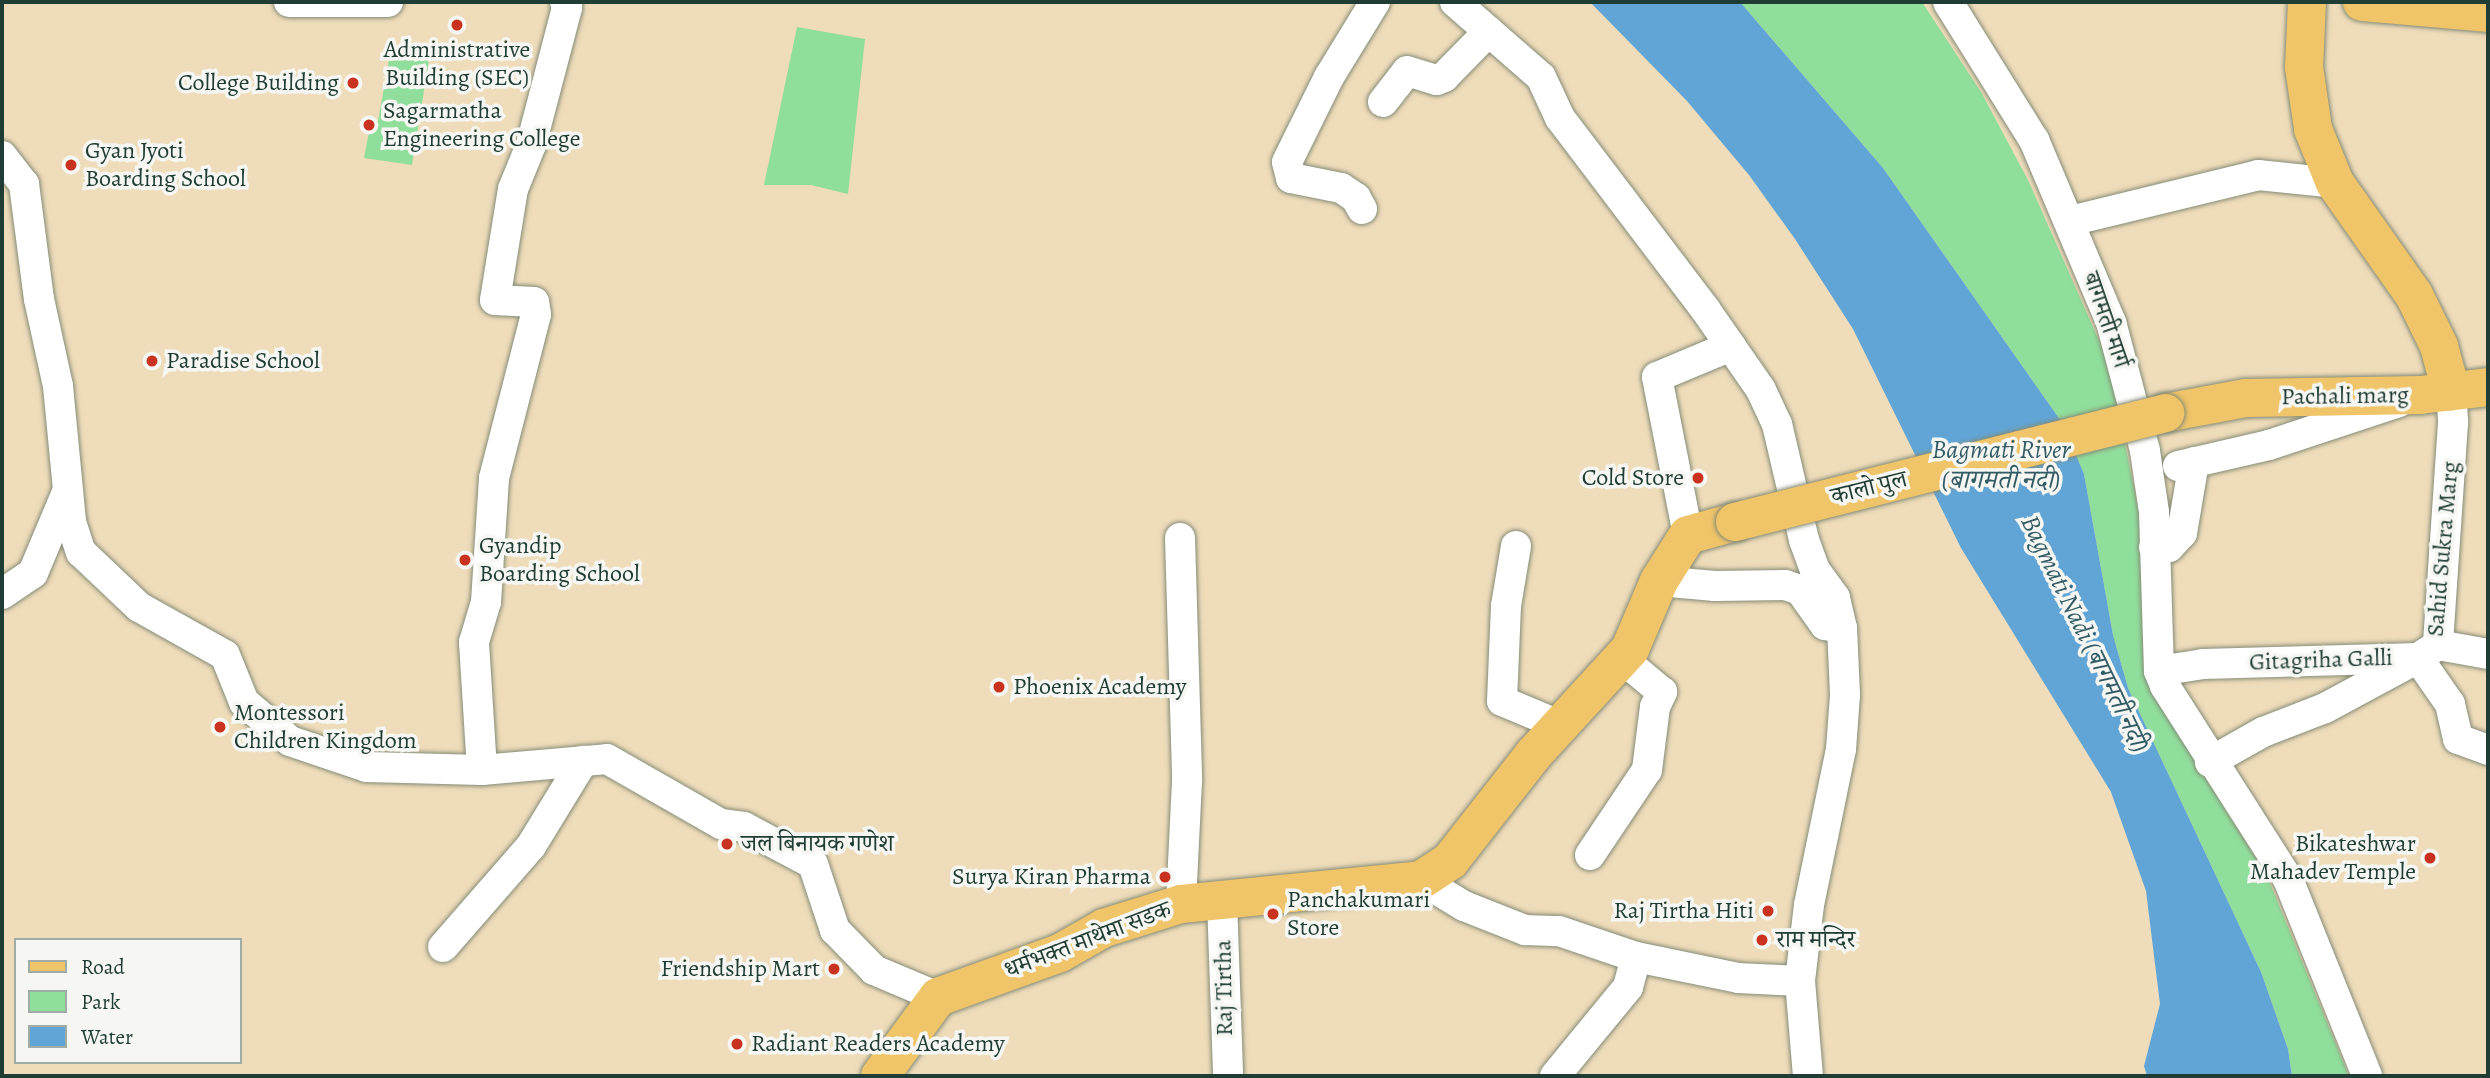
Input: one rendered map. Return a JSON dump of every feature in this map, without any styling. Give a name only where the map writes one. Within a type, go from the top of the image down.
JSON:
[{"type":"main road","points":[[2312,2],[2304,67],[2313,129],[2335,183],[2414,295],[2439,346],[2467,391]]},
{"type":"main road","points":[[2362,2],[2481,9]]},
{"type":"main road","name":"Pachali marg","points":[[2183,409],[2246,398],[2467,391]]},
{"type":"main road","name":"कालो पुल","points":[[1688,535],[2183,409]]},
{"type":"main road","points":[[1421,880],[1450,861],[1559,725],[1630,649],[1659,581],[1688,535]]},
{"type":"main road","name":"धर्मभक्त माथेमा सडक","points":[[938,997],[1060,953],[1104,928],[1181,904],[1421,880]]},
{"type":"main road","points":[[880,1076],[938,997]]},
{"type":"street","points":[[289,2],[382,2]]},
{"type":"street","points":[[482,770],[474,642],[486,602],[494,478],[536,307],[534,303],[495,300],[513,189],[531,145],[568,8],[565,2]]},
{"type":"street","points":[[1362,209],[1356,198],[1341,188],[1292,178],[1287,162],[1329,78],[1375,2]]},
{"type":"street","points":[[1455,2],[1541,77],[1560,118],[1731,346],[1777,424],[1804,540],[1815,570],[1835,598],[1842,628],[1845,695],[1841,749],[1809,905],[1800,981],[1808,1076]]},
{"type":"street","name":"बागमती मार्ग","points":[[1958,5],[2009,94],[2070,221],[2111,322],[2145,451],[2154,547],[2159,671]]},
{"type":"street","points":[[1383,102],[1407,71],[1437,80],[1444,77],[1489,31]]},
{"type":"street","points":[[2,156],[24,184],[39,299],[58,386],[67,491],[81,552],[139,607],[225,655],[244,702],[290,740],[367,767],[482,770],[607,759],[721,824],[744,827],[813,864],[835,930],[842,938],[874,971],[938,997]]},
{"type":"street","points":[[2070,221],[2258,176],[2335,183]]},
{"type":"street","points":[[1688,535],[1657,377],[1731,346]]},
{"type":"street","points":[[2154,547],[2169,547],[2182,533],[2186,464],[2467,391]]},
{"type":"street","name":"Sahid Sukra Marg","points":[[2467,391],[2453,423],[2428,651],[2450,704],[2458,739],[2488,750]]},
{"type":"street","points":[[2,594],[33,573],[67,491]]},
{"type":"street","points":[[1180,538],[1187,781],[1181,904]]},
{"type":"street","points":[[1516,546],[1506,606],[1502,701],[1559,725]]},
{"type":"street","points":[[1659,581],[1715,586],[1785,585],[1801,590],[1825,625],[1842,628]]},
{"type":"street","points":[[2428,651],[2488,654]]},
{"type":"street","name":"Gitagriha Galli","points":[[2159,671],[2203,664],[2428,651]]},
{"type":"street","name":"Gitagriha Galli","points":[[2210,762],[2263,732],[2325,708],[2428,651]]},
{"type":"street","points":[[1590,855],[1647,770],[1655,707],[1662,692],[1625,661],[1608,674]]},
{"type":"street","points":[[2159,671],[2175,708],[2288,880],[2367,1076]]},
{"type":"street","points":[[443,947],[531,846],[583,761]]},
{"type":"street","points":[[1421,880],[1464,906],[1513,925],[1559,931],[1636,957],[1738,978],[1800,981]]},
{"type":"street","name":"Raj Tirtha","points":[[1222,900],[1228,1076]]},
{"type":"street","points":[[1555,1076],[1628,987],[1636,957]]},
{"type":"green space","points":[[1740,2],[1922,2],[1981,92],[2028,180],[2108,361],[2141,522],[2157,700],[2267,876],[2349,1076],[2292,1076],[2288,1049],[2261,972],[2128,688],[2113,635],[2084,474],[2063,424],[1883,168]]},
{"type":"green space","points":[[797,27],[865,39],[848,194],[811,185],[764,185]]},
{"type":"green space","points":[[390,55],[429,60],[412,165],[364,158],[371,121],[378,121]]},
{"type":"water","name":"Bagmati River (बागमती नदी)","points":[[1590,2],[1740,2],[1883,168],[2063,424],[2084,474],[2113,635],[2128,688],[2261,972],[2288,1049],[2292,1076],[2147,1076],[2144,1066],[2160,1004],[2146,891],[2111,792],[1961,548],[1853,329],[1795,239],[1749,175],[1687,101]]},
{"type":"place","name":"Administrative Building (SEC)","points":[[457,25]]},
{"type":"place","name":"College Building","points":[[353,83]]},
{"type":"place","name":"Sagarmatha Engineering College","points":[[369,125]]},
{"type":"place","name":"Gyan Jyoti Boarding School","points":[[71,165]]},
{"type":"place","name":"Paradise School","points":[[152,361]]},
{"type":"place","name":"Cold Store","points":[[1698,478]]},
{"type":"place","name":"Gyandip Boarding School","points":[[465,560]]},
{"type":"place","name":"Phoenix Academy","points":[[999,687]]},
{"type":"place","name":"Montessori Children Kingdom","points":[[220,727]]},
{"type":"place","name":"जल बिनायक गणेश","points":[[727,844]]},
{"type":"place","name":"Bikateshwar Mahadev Temple","points":[[2430,858]]},
{"type":"place","name":"Surya Kiran Pharma","points":[[1165,877]]},
{"type":"place","name":"Raj Tirtha Hiti","points":[[1768,911]]},
{"type":"place","name":"Panchakumari Store","points":[[1273,914]]},
{"type":"place","name":"राम मन्दिर","points":[[1762,940]]},
{"type":"place","name":"Friendship Mart","points":[[834,969]]},
{"type":"place","name":"Radiant Readers Academy","points":[[737,1044]]},
{"type":"water label","name":"Bagmati Nadi (बागमती नदी)","points":[[2085,634]]}]
